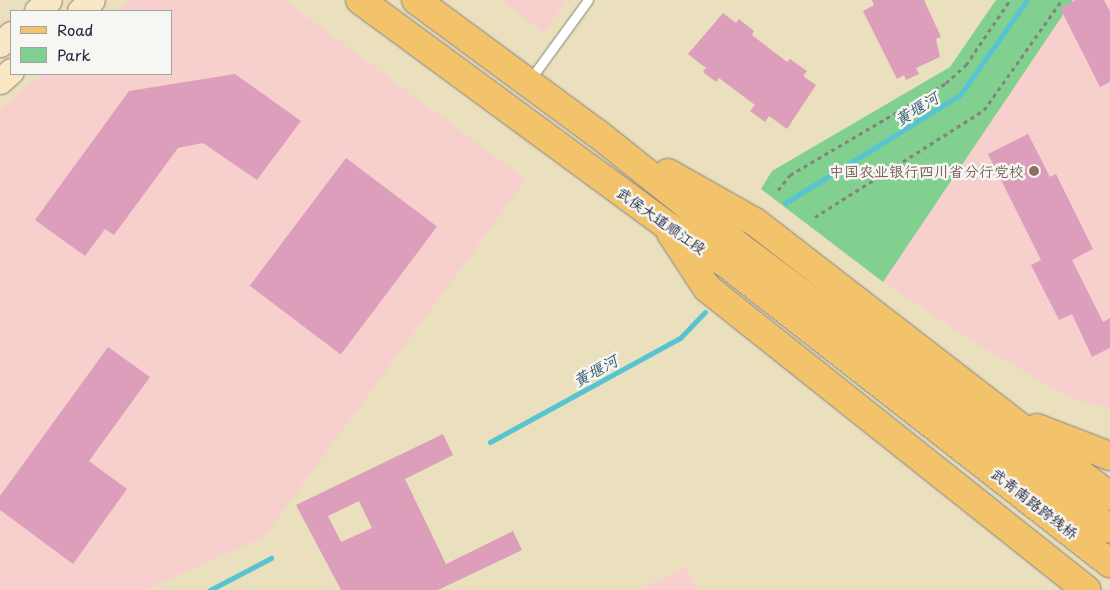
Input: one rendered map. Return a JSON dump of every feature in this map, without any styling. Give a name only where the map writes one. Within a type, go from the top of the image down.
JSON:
[{"type":"main road","name":"武侯大道顺江段","points":[[360,0],[666,225],[727,264],[968,433]]},
{"type":"main road","name":"武侯大道顺江段","points":[[416,0],[598,134],[968,433]]},
{"type":"main road","points":[[598,134],[755,222],[1110,496]]},
{"type":"main road","points":[[666,225],[707,288],[1088,590]]},
{"type":"main road","points":[[1012,419],[1110,456]]},
{"type":"main road","name":"武青南路跨线桥","points":[[968,433],[1110,529]]},
{"type":"main road","name":"武青南路跨线桥","points":[[968,433],[1110,563]]},
{"type":"street","points":[[38,10],[49,0]]},
{"type":"street","points":[[81,10],[92,0]]},
{"type":"street","points":[[0,44],[10,35]]},
{"type":"street","points":[[0,81],[10,72]]},
{"type":"lane","points":[[528,83],[588,0]]},
{"type":"path","points":[[778,190],[790,175],[946,83],[966,65],[1010,0]]},
{"type":"path","points":[[815,217],[984,110],[1001,90],[1062,0]]},
{"type":"shaded area","points":[[130,0],[285,0],[526,180],[264,537],[146,590],[0,590],[0,109],[41,75],[172,75],[172,10],[118,10]]},
{"type":"shaded area","points":[[501,0],[567,0],[544,33]]},
{"type":"shaded area","name":"中国农业银行四川省分行党校","points":[[1073,0],[1110,0],[1110,410],[1064,395],[971,340],[883,282]]},
{"type":"shaded area","points":[[686,567],[698,590],[637,590]]},
{"type":"green space","points":[[996,0],[1073,0],[883,282],[761,189],[772,171],[950,67]]},
{"type":"building","points":[[872,0],[924,0],[941,37],[936,39],[940,57],[916,68],[919,74],[906,80],[904,75],[897,79],[863,11],[874,5]]},
{"type":"building","points":[[1076,0],[1104,0],[1110,11],[1110,82],[1100,87],[1060,8]]},
{"type":"building","points":[[723,13],[736,23],[739,19],[754,31],[752,35],[787,62],[790,59],[807,71],[803,76],[816,85],[787,129],[769,116],[765,122],[750,111],[755,105],[719,78],[716,82],[703,72],[706,68],[688,54]]},
{"type":"building","points":[[235,74],[301,121],[257,180],[203,143],[178,148],[114,235],[105,229],[85,256],[35,220],[129,91]]},
{"type":"building","points":[[1028,134],[1050,177],[1056,174],[1093,249],[1072,260],[1103,322],[1110,318],[1110,348],[1092,357],[1072,314],[1059,320],[1031,265],[1041,260],[988,154]]},
{"type":"building","points":[[346,158],[437,227],[341,354],[250,286]]},
{"type":"building","points":[[108,347],[150,377],[89,461],[127,489],[73,564],[0,510],[0,496]]},
{"type":"building","points":[[443,434],[453,455],[405,479],[446,564],[513,531],[522,550],[438,590],[341,590],[296,505]],"holes":[[[359,501],[372,528],[341,542],[328,516]]]},
{"type":"waterway","name":"黄堰河","points":[[785,203],[960,95],[1027,0]]},
{"type":"waterway","name":"黄堰河","points":[[490,442],[680,338],[705,312]]},
{"type":"waterway","name":"黄堰河","points":[[210,590],[271,558]]},
{"type":"place","name":"中国农业银行四川省分行党校","points":[[1034,171]]}]
